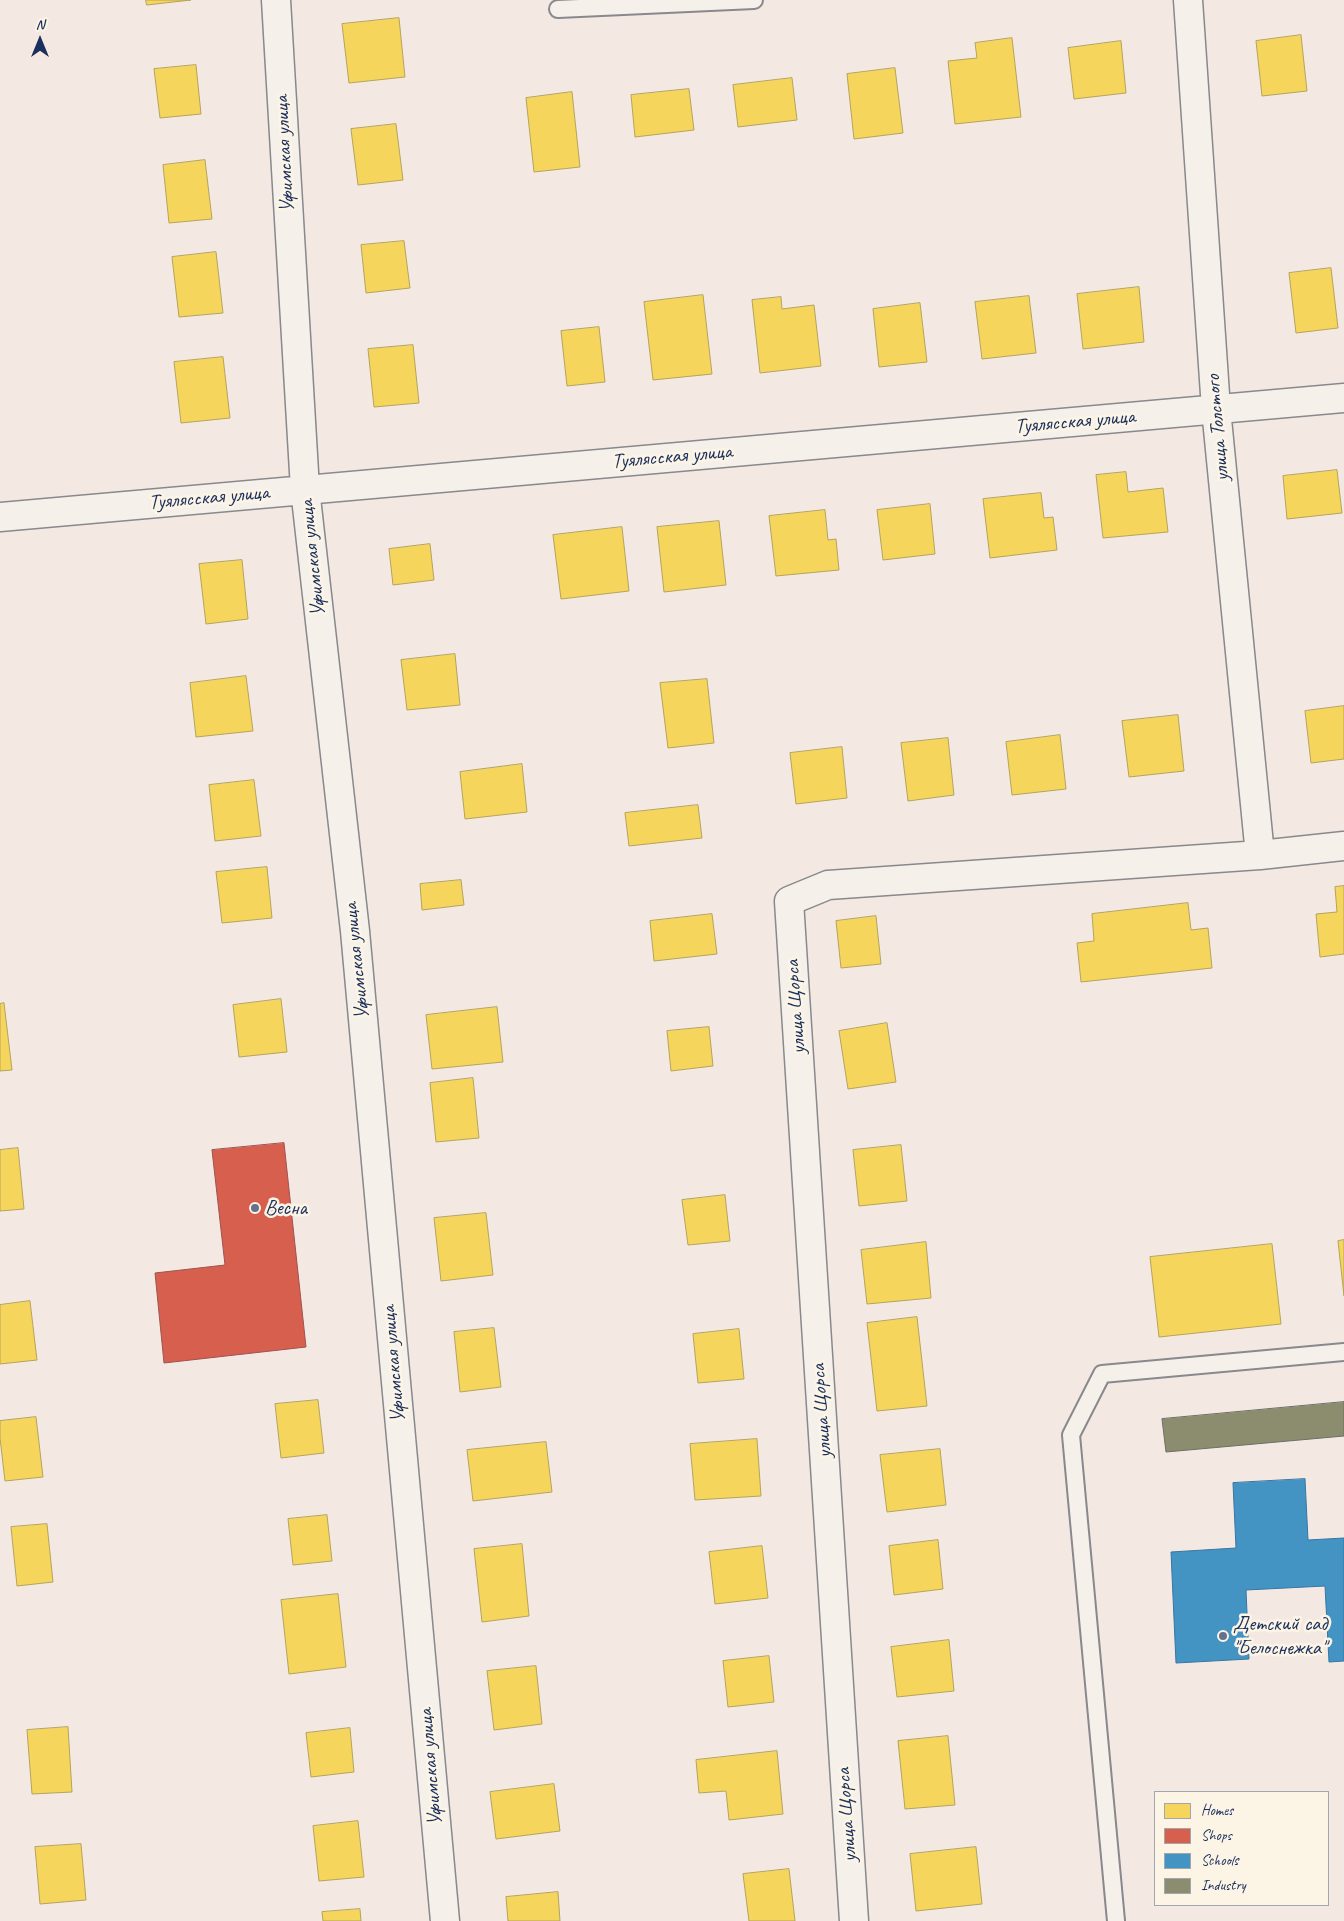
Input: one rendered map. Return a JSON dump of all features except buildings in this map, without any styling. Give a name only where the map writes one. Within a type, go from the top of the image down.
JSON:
[{"type":"street","name":"Уфимская улица","points":[[276,0],[305,489],[355,931],[445,1921]]},
{"type":"street","name":"улица Толстого","points":[[1188,0],[1216,409],[1260,855]]},
{"type":"street","name":"Туялясская улица","points":[[0,517],[1344,398]]},
{"type":"street","points":[[1260,855],[1344,846]]},
{"type":"street","name":"улица Щорса","points":[[854,1921],[789,901],[828,886],[1260,855]]},
{"type":"lane","points":[[558,9],[754,0]]},
{"type":"lane","points":[[1116,1921],[1071,1435],[1102,1374],[1344,1352]]},
{"type":"place","name":"Весна","points":[[255,1208]]},
{"type":"place","name":"Детский сад \"Белоснежка\"","points":[[1223,1636]]}]
